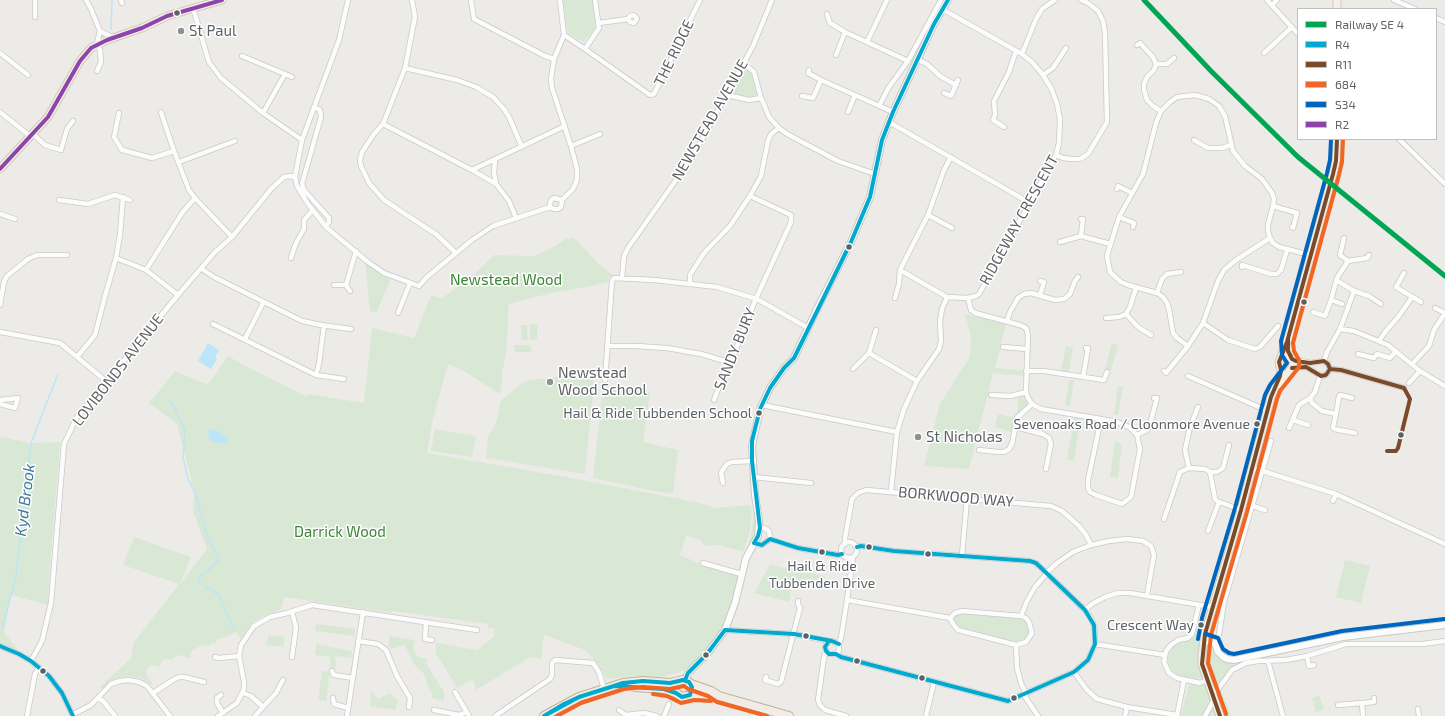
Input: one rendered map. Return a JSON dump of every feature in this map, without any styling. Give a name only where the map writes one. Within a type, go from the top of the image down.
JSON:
[{"type":"highway","points":[[544,716],[571,700],[623,683],[636,681],[685,682],[711,691],[719,696]]},
{"type":"highway","points":[[676,693],[675,687],[685,682]]},
{"type":"highway","points":[[685,682],[692,690],[690,695]]},
{"type":"highway","points":[[614,686],[664,689],[676,693],[682,697],[690,695],[719,696],[789,716]]},
{"type":"main road","points":[[0,169],[48,117],[86,53],[97,45],[142,28],[167,16],[222,0]]},
{"type":"main road","points":[[1220,716],[1207,680],[1202,660],[1204,640],[1212,607],[1280,373],[1279,362],[1287,342],[1333,174],[1336,161],[1337,140]]},
{"type":"main road","points":[[1275,388],[1294,363],[1288,353],[1287,342]]},
{"type":"main road","points":[[1281,358],[1286,356],[1291,358]]},
{"type":"main road","points":[[1280,366],[1286,370],[1291,368]]},
{"type":"street","points":[[35,0],[35,17]]},
{"type":"street","points":[[86,0],[100,31],[97,45],[100,50],[101,62],[97,71]]},
{"type":"street","points":[[348,0],[339,40],[302,140],[294,181],[312,210],[326,226],[356,252],[384,273],[419,286],[427,276],[435,272],[472,240],[493,226],[550,207],[554,210],[558,209],[561,207],[562,200],[573,189],[577,180],[577,169],[552,88],[551,79],[554,59],[564,35],[560,0]]},
{"type":"street","points":[[412,0],[415,17],[405,68],[383,124],[362,152],[360,160],[368,183],[384,200],[437,235],[456,253]]},
{"type":"street","points":[[471,0],[474,19],[545,56],[554,59]]},
{"type":"street","points":[[585,49],[599,28],[595,0]]},
{"type":"street","name":"THE RIDGE","points":[[564,35],[650,95],[654,94],[700,0]]},
{"type":"street","name":"NEWSTEAD AVENUE","points":[[622,278],[624,256],[628,248],[693,156],[753,46],[772,0]]},
{"type":"street","points":[[867,42],[886,0]]},
{"type":"street","points":[[879,106],[889,87],[908,61],[941,0]]},
{"type":"street","points":[[685,682],[688,674],[707,654],[725,630],[735,604],[746,558],[758,536],[760,528],[752,461],[752,441],[762,404],[784,368],[794,358],[852,242],[870,197],[882,140],[889,122],[900,95],[942,9],[948,0]]},
{"type":"street","points":[[1022,54],[1042,8],[1055,0]]},
{"type":"street","points":[[1056,155],[1072,159],[1080,159],[1088,154],[1108,122],[1105,33],[1103,21],[1098,11],[1088,3],[1081,0]]},
{"type":"street","points":[[1266,0],[1297,33]]},
{"type":"street","points":[[1272,5],[1277,0]]},
{"type":"street","points":[[1394,0],[1414,8]]},
{"type":"street","points":[[192,8],[209,62],[221,78],[262,113],[302,140]]},
{"type":"street","name":"RIDGEWAY CRESCENT","points":[[900,270],[947,296],[972,298],[979,294],[1056,155],[1059,143],[1060,119],[1057,104],[1052,90],[1043,75],[1032,62],[1022,54],[942,9]]},
{"type":"street","points":[[827,14],[830,24],[908,61]]},
{"type":"street","points":[[599,23],[628,19]]},
{"type":"street","points":[[1264,52],[1292,27]]},
{"type":"street","points":[[100,31],[114,38]]},
{"type":"street","points":[[836,55],[845,32]]},
{"type":"street","points":[[1137,45],[1140,43],[1153,58],[1156,64],[1154,70],[1144,84],[1144,90],[1147,100],[1161,111]]},
{"type":"street","points":[[1043,75],[1053,68],[1066,48]]},
{"type":"street","points":[[1004,127],[993,120],[995,115],[994,101],[1009,72],[1016,51]]},
{"type":"street","points":[[0,53],[28,75]]},
{"type":"street","points":[[242,56],[292,77]]},
{"type":"street","points":[[1156,64],[1167,64],[1174,58]]},
{"type":"street","points":[[918,60],[928,64],[940,76],[956,85]]},
{"type":"street","points":[[743,63],[754,72],[761,98],[769,117],[779,128],[787,134],[838,161],[875,174]]},
{"type":"street","points":[[405,68],[457,80],[476,87],[493,97],[509,117],[522,147]]},
{"type":"street","points":[[809,70],[808,73],[820,80],[893,112]]},
{"type":"street","points":[[262,113],[285,74]]},
{"type":"street","points":[[802,96],[812,98],[820,80]]},
{"type":"street","points":[[944,93],[951,96],[958,80]]},
{"type":"street","points":[[727,95],[749,100],[761,98]]},
{"type":"street","points":[[1188,346],[1174,335],[1167,303],[1163,297],[1157,293],[1136,288],[1121,282],[1110,272],[1107,256],[1119,217],[1143,174],[1156,123],[1161,111],[1170,102],[1181,96],[1195,95],[1215,102],[1223,111],[1233,151],[1245,166],[1262,179],[1272,193],[1274,206],[1268,224],[1268,232],[1273,243],[1287,250],[1310,255]]},
{"type":"street","points":[[848,112],[855,96]]},
{"type":"street","points":[[314,106],[320,110],[321,117],[302,184],[304,190],[330,218],[326,226]]},
{"type":"street","points":[[0,112],[45,145],[61,150],[67,130],[73,120]]},
{"type":"street","points":[[161,112],[174,151],[190,190],[195,198],[232,237]]},
{"type":"street","points":[[119,113],[114,137],[122,150],[152,158],[174,151]]},
{"type":"street","points":[[889,122],[1030,203]]},
{"type":"street","points":[[383,124],[496,184],[509,201],[516,218]]},
{"type":"street","points":[[472,170],[564,126]]},
{"type":"street","points":[[690,283],[690,275],[704,253],[730,226],[750,196],[761,176],[768,141],[771,134],[779,128]]},
{"type":"street","points":[[571,146],[600,134]]},
{"type":"street","points":[[179,162],[235,140]]},
{"type":"street","points":[[1194,140],[1208,148],[1222,148],[1231,144]]},
{"type":"street","points":[[1400,140],[1445,184]]},
{"type":"street","points":[[895,298],[899,284],[900,270],[928,215],[944,170],[951,158]]},
{"type":"street","points":[[495,160],[494,172],[496,184]]},
{"type":"street","name":"LOVIBONDS AVENUE","points":[[31,661],[42,641],[51,603],[64,444],[77,417],[178,295],[202,269],[215,252],[232,237],[271,189],[281,180],[290,176],[294,177]]},
{"type":"street","points":[[1117,189],[1118,186],[1132,193]]},
{"type":"street","points":[[59,200],[88,204],[115,195],[123,196],[130,200]]},
{"type":"street","points":[[77,357],[95,335],[116,258],[120,235],[123,196]]},
{"type":"street","name":"SANDY BURY","points":[[714,400],[728,362],[733,357],[754,303],[791,222],[791,215],[750,196]]},
{"type":"street","points":[[146,270],[182,213],[195,198]]},
{"type":"street","points":[[550,207],[551,200],[554,198],[562,200]]},
{"type":"street","points":[[1274,206],[1297,213],[1292,228]]},
{"type":"street","points":[[291,258],[296,243],[304,229],[304,220],[312,210]]},
{"type":"street","points":[[0,214],[15,219]]},
{"type":"street","points":[[928,215],[952,228]]},
{"type":"street","points":[[1119,217],[1134,223],[1133,227]]},
{"type":"street","points":[[1081,219],[1083,220],[1081,236]]},
{"type":"street","points":[[1060,242],[1068,241],[1081,236],[1110,244]]},
{"type":"street","points":[[1164,371],[1166,373],[1188,346],[1203,323],[1224,270],[1236,260],[1270,238]]},
{"type":"street","points":[[1344,238],[1340,255],[1348,261],[1366,258],[1369,255]]},
{"type":"street","points":[[1242,268],[1242,265],[1271,274],[1277,274],[1281,270],[1287,250]]},
{"type":"street","points":[[346,285],[356,252]]},
{"type":"street","points":[[0,305],[4,282],[7,276],[28,259],[37,255],[67,255]]},
{"type":"street","points":[[116,258],[146,270],[178,295]]},
{"type":"street","points":[[1313,312],[1325,316],[1336,280],[1348,261]]},
{"type":"street","points":[[202,269],[263,303],[302,321],[324,326],[351,329]]},
{"type":"street","points":[[1157,293],[1162,279],[1167,274],[1181,272]]},
{"type":"street","points":[[1404,273],[1396,287],[1421,302]]},
{"type":"street","points":[[1007,321],[1018,298],[1024,294],[1030,293],[1055,300],[1064,300],[1070,294],[1078,277]]},
{"type":"street","points":[[605,380],[612,281],[614,278],[690,283],[717,287],[757,299],[808,328]]},
{"type":"street","points":[[1336,280],[1354,291],[1369,296],[1381,304]]},
{"type":"street","points":[[1040,281],[1044,282],[1040,295]]},
{"type":"street","points":[[398,313],[410,283]]},
{"type":"street","points":[[334,285],[346,285]]},
{"type":"street","points":[[346,285],[350,291]]},
{"type":"street","points":[[1106,318],[1119,317],[1126,314],[1130,307],[1136,288]]},
{"type":"street","points":[[1324,361],[1327,352],[1340,329],[1354,291]]},
{"type":"street","points":[[891,491],[898,432],[904,409],[917,381],[939,349],[941,341],[940,322],[942,309],[947,296]]},
{"type":"street","points":[[1380,342],[1385,332],[1399,316],[1412,297]]},
{"type":"street","points":[[968,298],[971,310],[975,313],[1007,321],[1026,328],[1028,335],[1026,392],[1032,404],[1041,408],[1101,418],[1117,422],[1129,427],[1137,435],[1140,449],[1131,497],[1122,504],[1090,492],[1088,484],[1101,418]]},
{"type":"street","points":[[1331,300],[1342,304]]},
{"type":"street","points":[[245,339],[263,303]]},
{"type":"street","points":[[1412,364],[1429,346],[1434,330],[1445,313],[1435,308]]},
{"type":"street","points":[[1126,314],[1138,327],[1151,335]]},
{"type":"street","points":[[1203,323],[1228,340],[1249,346],[1255,350],[1260,347],[1278,326]]},
{"type":"street","points":[[213,324],[316,375],[344,379]]},
{"type":"street","points":[[316,375],[324,326]]},
{"type":"street","points":[[1340,329],[1354,331],[1380,342],[1396,351],[1420,371],[1445,386]]},
{"type":"street","points":[[853,369],[869,353],[876,330]]},
{"type":"street","points":[[0,332],[60,343],[106,381]]},
{"type":"street","points":[[607,346],[667,348],[701,354],[728,362]]},
{"type":"street","points":[[1003,347],[1027,349]]},
{"type":"street","points":[[1083,377],[1088,348],[1086,348]]},
{"type":"street","points":[[1358,354],[1374,358],[1377,354],[1390,358],[1396,351]]},
{"type":"street","points":[[869,353],[917,381]]},
{"type":"street","points":[[1291,358],[1305,362],[1317,363],[1324,361]]},
{"type":"street","points":[[1324,361],[1328,364],[1330,369]]},
{"type":"street","points":[[1315,372],[1317,363]]},
{"type":"street","points":[[1291,368],[1306,367],[1320,376],[1326,375],[1330,369]]},
{"type":"street","points":[[1330,369],[1341,370],[1404,388]]},
{"type":"street","points":[[1026,372],[1044,371],[1104,380],[1107,372]]},
{"type":"street","points":[[1409,383],[1420,371]]},
{"type":"street","points":[[1188,376],[1268,411]]},
{"type":"street","points":[[1289,428],[1299,405],[1310,398],[1315,392],[1320,376]]},
{"type":"street","points":[[991,394],[1011,396],[1026,392]]},
{"type":"street","points":[[1352,398],[1339,396],[1333,427],[1334,429],[1355,433]]},
{"type":"street","points":[[0,400],[18,398],[15,408],[0,404]]},
{"type":"street","points":[[1137,435],[1147,430],[1150,424],[1156,398],[1154,398]]},
{"type":"street","points":[[1310,398],[1314,405],[1319,409],[1336,414]]},
{"type":"street","points":[[762,404],[898,432]]},
{"type":"street","points":[[980,450],[1004,452],[1009,449],[1012,444],[1018,418],[1032,404]]},
{"type":"street","points":[[1189,468],[1185,450],[1190,428],[1198,407]]},
{"type":"street","points":[[1293,420],[1308,424]]},
{"type":"street","points":[[1015,427],[1044,434],[1049,438],[1051,444],[1046,468]]},
{"type":"street","points":[[1215,643],[1219,634],[1224,602],[1271,441]]},
{"type":"street","points":[[1164,519],[1180,472],[1189,468],[1205,469],[1210,472],[1217,472],[1223,468],[1230,444]]},
{"type":"street","points":[[723,484],[721,473],[727,464],[732,462],[752,461]]},
{"type":"street","points":[[1253,468],[1336,494],[1445,544]]},
{"type":"street","points":[[1210,472],[1215,499],[1219,502],[1241,510]]},
{"type":"street","points":[[754,477],[810,483]]},
{"type":"street","name":"BORKWOOD WAY","points":[[845,544],[852,499],[858,493],[866,490],[1051,506],[1062,511],[1079,526],[1086,535],[1090,545]]},
{"type":"street","points":[[1333,502],[1336,494]]},
{"type":"street","points":[[962,556],[967,498]]},
{"type":"street","points":[[1208,531],[1219,502]]},
{"type":"street","points":[[1252,506],[1265,510]]},
{"type":"street","points":[[760,528],[764,528],[768,531],[770,539]]},
{"type":"street","points":[[754,543],[762,546],[770,539]]},
{"type":"street","points":[[770,539],[798,548],[838,555],[842,554],[848,558],[853,557]]},
{"type":"street","points":[[1021,616],[1035,587],[1057,563],[1073,552],[1090,545],[1109,541],[1127,539],[1143,541],[1151,546],[1154,555],[1147,596]]},
{"type":"street","points":[[836,654],[839,652],[853,557],[857,553],[857,547],[853,543],[845,544],[841,549],[842,554]]},
{"type":"street","points":[[826,651],[829,654],[836,654],[841,657],[1008,701],[1025,695],[1074,672],[1088,660],[1095,644],[1094,625],[1085,610],[1036,563],[1030,561],[894,551],[861,546],[857,547]]},
{"type":"street","points":[[703,563],[741,574]]},
{"type":"street","points":[[1085,610],[1092,604],[1105,597],[1118,593],[1130,593],[1212,607]]},
{"type":"street","points":[[847,600],[950,618]]},
{"type":"street","points":[[766,677],[765,680],[778,684],[781,682],[800,608],[798,601]]},
{"type":"street","points":[[221,695],[217,698],[220,714],[237,703],[243,693],[244,682],[239,656],[241,645],[254,626],[270,617],[292,612],[312,605],[477,630]]},
{"type":"street","points":[[1199,605],[1192,634],[1188,638],[1174,642],[1168,648],[1164,662],[1167,670],[1174,677],[1200,683],[1207,680]]},
{"type":"street","points":[[962,611],[1021,616],[1026,618],[1029,622],[1032,633],[1026,642],[1016,645],[958,630],[950,618],[955,613],[962,611]]},
{"type":"street","points":[[292,612],[296,628],[292,657]]},
{"type":"street","points":[[347,716],[363,612]]},
{"type":"street","points":[[426,622],[424,639],[432,640]]},
{"type":"street","points":[[1204,640],[1215,643],[1221,655],[1231,660],[1292,644],[1445,625]]},
{"type":"street","points":[[725,630],[794,634],[829,642],[836,642],[839,644]]},
{"type":"street","points":[[358,641],[378,644],[386,650],[397,676],[410,698],[410,707]]},
{"type":"street","points":[[1205,716],[1212,703],[1213,697],[1225,678],[1235,667],[1250,662],[1286,660],[1307,656],[1346,644],[1422,644],[1445,641]]},
{"type":"street","points":[[829,642],[826,647],[824,657],[818,700],[820,705],[825,710],[846,716]]},
{"type":"street","points":[[1095,644],[1165,655]]},
{"type":"street","points":[[1016,645],[1017,668],[1021,683],[1025,695],[1038,716]]},
{"type":"street","points":[[0,646],[19,654],[39,666],[62,693],[72,716],[86,709],[108,687],[124,680],[139,682],[147,686],[170,716]]},
{"type":"street","points":[[215,657],[239,656]]},
{"type":"street","points":[[1307,656],[1309,666],[1314,665]]},
{"type":"street","points":[[494,716],[551,677],[552,663],[557,660],[593,663],[599,672],[604,689]]},
{"type":"street","points":[[1268,661],[1283,716]]},
{"type":"street","points":[[27,716],[35,674],[39,666]]},
{"type":"street","points":[[332,671],[334,675],[353,678]]},
{"type":"street","points":[[1074,672],[1087,690],[1097,699],[1127,707],[1177,715],[1184,680]]},
{"type":"street","points":[[153,693],[179,677],[204,682]]},
{"type":"street","points":[[255,716],[276,693],[283,680]]},
{"type":"street","points":[[926,716],[934,682]]},
{"type":"street","points":[[434,710],[459,715],[468,714],[455,692]]},
{"type":"street","points":[[243,693],[251,696],[263,707]]},
{"type":"street","points":[[98,698],[103,701],[115,716]]},
{"type":"street","points":[[333,698],[334,704],[348,708]]},
{"type":"street","points":[[1338,705],[1374,702],[1374,698]]},
{"type":"street","points":[[1362,703],[1363,716]]},
{"type":"street","points":[[664,716],[669,704]]},
{"type":"street","points":[[1125,716],[1127,707]]},
{"type":"street","points":[[619,710],[626,715],[644,713],[657,716]]},
{"type":"green space","points":[[563,0],[593,0],[595,29],[583,42],[569,34]]},
{"type":"green space","points":[[746,68],[751,71],[757,91],[757,94],[753,97],[732,93]]},
{"type":"green space","points":[[573,237],[603,268],[614,276],[609,277],[608,282],[547,294],[509,304],[506,355],[502,372],[500,394],[464,371],[448,364],[433,419],[427,453],[566,477],[696,502],[716,508],[750,505],[750,507],[752,507],[750,530],[743,552],[720,545],[706,546],[702,544],[701,540],[686,536],[680,555],[701,564],[738,575],[729,616],[720,634],[692,665],[678,673],[659,677],[634,676],[607,679],[598,664],[585,650],[544,635],[541,659],[530,657],[476,690],[473,679],[457,688],[436,655],[436,643],[477,650],[494,637],[495,629],[488,627],[488,624],[392,611],[391,613],[284,597],[281,609],[259,618],[250,625],[241,640],[236,632],[223,638],[218,638],[215,644],[212,643],[210,646],[202,645],[192,650],[190,658],[177,655],[171,660],[163,659],[159,667],[152,665],[149,667],[146,670],[146,674],[154,686],[141,678],[128,676],[116,679],[102,689],[100,687],[131,658],[134,642],[179,584],[123,565],[134,537],[191,557],[180,584],[207,549],[193,511],[194,490],[177,424],[149,403],[175,371],[206,384],[209,383],[228,356],[306,396],[309,396],[308,394],[364,403],[372,328],[414,338],[431,295],[441,299],[475,273],[494,255],[533,256],[554,247],[567,238],[569,239]]},
{"type":"green space","points":[[365,262],[382,276],[391,279],[376,313],[370,311]]},
{"type":"green space","points":[[965,314],[1006,324],[995,368],[1026,371],[1026,377],[1013,374],[1008,375],[993,373],[969,469],[924,466],[940,404],[970,357],[971,336]]},
{"type":"green space","points":[[530,324],[537,324],[537,339],[530,340]]},
{"type":"green space","points":[[521,325],[527,325],[528,340],[521,340]]},
{"type":"green space","points":[[1112,344],[1118,345],[1111,370],[1105,369]]},
{"type":"green space","points":[[514,345],[531,345],[531,352],[515,352]]},
{"type":"green space","points":[[1066,346],[1073,348],[1068,375],[1060,374]]},
{"type":"green space","points":[[595,372],[585,474],[486,458],[488,437],[497,420],[501,400],[525,381]]},
{"type":"green space","points":[[1069,380],[1074,380],[1070,407],[1065,405]]},
{"type":"green space","points":[[603,386],[650,392],[643,442],[678,450],[673,494],[593,478]]},
{"type":"green space","points":[[1118,386],[1123,387],[1118,415],[1114,415]]},
{"type":"green space","points":[[1025,396],[1029,404],[1016,416],[1018,409],[1018,397]]},
{"type":"green space","points":[[998,414],[1017,418],[1014,433],[995,427]]},
{"type":"green space","points":[[1075,414],[1081,415],[1074,461],[1067,459]]},
{"type":"green space","points":[[435,429],[476,436],[472,457],[431,451]]},
{"type":"green space","points":[[0,437],[31,443],[60,442],[48,605],[11,595],[4,632],[18,650],[0,643]]},
{"type":"green space","points":[[1115,440],[1122,445],[1118,478],[1110,477]]},
{"type":"green space","points":[[754,510],[756,513],[757,525],[755,538],[746,555],[751,536]]},
{"type":"green space","points":[[1345,560],[1370,566],[1361,603],[1336,597]]},
{"type":"green space","points":[[770,565],[825,576],[822,590],[792,582],[789,602],[754,593]]},
{"type":"green space","points":[[1204,609],[1206,611],[1201,630],[1199,653],[1203,677],[1201,679],[1180,677],[1171,669],[1168,662],[1168,656],[1173,646],[1179,642],[1193,638],[1198,629],[1202,611]]},
{"type":"green space","points":[[962,613],[1020,618],[1027,623],[1030,633],[1025,640],[1016,643],[959,628],[954,623],[953,618]]},
{"type":"green space","points":[[316,624],[355,629],[354,636],[315,631]]},
{"type":"green space","points":[[269,635],[285,637],[283,647],[266,645]]},
{"type":"green space","points":[[390,636],[414,640],[416,642],[413,643],[416,656],[429,660],[426,663],[444,692],[444,701],[432,698],[432,692],[429,690],[424,674],[413,663],[405,645],[391,649],[388,645]]},
{"type":"green space","points":[[316,644],[352,651],[351,658],[335,656],[336,668],[330,667],[330,657],[315,655]]},
{"type":"green space","points":[[1206,644],[1212,644],[1235,662],[1240,662],[1230,668],[1218,684],[1215,685],[1212,684],[1205,662]]},
{"type":"green space","points":[[322,671],[330,672],[326,701],[318,700]]},
{"type":"green space","points":[[1190,684],[1201,686],[1206,685],[1218,716],[1181,716]]},
{"type":"green space","points":[[371,690],[378,699],[390,693],[398,701],[395,710],[370,706]]},
{"type":"green space","points":[[1221,691],[1231,716],[1225,716],[1218,699]]},
{"type":"green space","points":[[1319,695],[1324,709],[1316,712],[1312,698]]},
{"type":"water","points":[[208,343],[219,350],[215,357],[217,359],[211,369],[198,361]]},
{"type":"water","points":[[210,429],[216,430],[224,435],[229,441],[227,444],[217,443],[210,440],[208,434]]},
{"type":"waterway","name":"Kyd Brook","points":[[111,29],[112,0]]},
{"type":"waterway","name":"Kyd Brook","points":[[2,629],[16,577],[31,443],[58,374]]},
{"type":"waterway","points":[[169,400],[185,430],[183,457],[188,479],[196,495],[207,536],[219,559],[198,579],[200,584]]},
{"type":"waterway","points":[[204,586],[219,595],[233,628]]},
{"type":"transit line","name":"R2","points":[[0,169],[48,117],[80,61],[91,48],[107,40],[142,28],[167,16],[222,0]]},
{"type":"transit line","name":"R4","points":[[770,539],[762,545],[754,543],[760,528],[752,461],[752,441],[760,409],[770,388],[784,368],[794,358],[851,242],[870,197],[882,140],[893,112],[934,24],[948,0]]},
{"type":"transit line","points":[[1144,0],[1211,71],[1298,157],[1445,276]]},
{"type":"transit line","name":"S34","points":[[1198,639],[1202,618],[1235,508],[1265,395],[1270,385],[1287,363],[1282,355],[1281,341],[1327,173],[1330,160],[1331,140]]},
{"type":"transit line","name":"R11","points":[[1220,716],[1202,664],[1205,634],[1241,510],[1271,397],[1280,376],[1281,370],[1279,362],[1287,342],[1333,174],[1336,161],[1337,140]]},
{"type":"transit line","name":"684","points":[[1226,714],[1208,663],[1211,635],[1247,512],[1277,399],[1280,391],[1299,367],[1299,360],[1294,351],[1293,343],[1339,175],[1342,162],[1343,140]]},
{"type":"transit line","name":"R11","points":[[1288,339],[1288,351],[1292,359],[1310,363],[1324,361],[1328,364],[1330,369],[1326,375],[1321,376],[1306,367],[1292,368]]},
{"type":"transit line","name":"R11","points":[[1330,369],[1341,370],[1404,388]]},
{"type":"transit line","name":"R11","points":[[1387,451],[1396,451],[1398,448],[1410,399],[1404,388]]},
{"type":"transit line","name":"R4","points":[[770,539],[798,548],[838,555],[842,554]]},
{"type":"transit line","name":"R4","points":[[829,641],[825,647],[829,654],[836,654],[841,657],[1008,701],[1074,672],[1088,660],[1095,644],[1094,625],[1085,610],[1036,563],[1030,561],[894,551],[861,546],[857,547]]},
{"type":"transit line","name":"S34","points":[[1206,634],[1218,638],[1223,649],[1234,654],[1342,631],[1444,619]]},
{"type":"transit line","name":"R4","points":[[725,630],[794,634],[832,641],[839,644]]},
{"type":"transit line","name":"R4","points":[[685,680],[688,673],[707,654],[725,630]]},
{"type":"transit line","name":"R4","points":[[0,646],[31,661],[49,676],[62,693],[73,716]]},
{"type":"transit line","name":"R4","points":[[683,680],[689,682],[692,687],[690,695],[682,697],[676,693],[664,689],[614,686],[623,683],[643,681],[670,683],[683,680]]},
{"type":"transit line","name":"R4","points":[[579,697],[614,686]]},
{"type":"transit line","name":"R4","points":[[579,697],[614,686]]},
{"type":"transit line","name":"684","points":[[557,716],[581,703],[624,689],[643,687],[670,689],[684,686],[688,689],[708,696],[717,702],[767,716]]},
{"type":"transit line","name":"684","points":[[653,694],[667,696],[681,703],[694,700],[711,701]]},
{"type":"transit line","name":"R4","points":[[579,697],[544,716],[564,704],[579,697]]},
{"type":"place","name":"St Paul","points":[[181,31]]},
{"type":"place","name":"Newstead Wood School","points":[[550,382]]},
{"type":"place","name":"Hail & Ride Tubbenden School","points":[[759,413]]},
{"type":"place","name":"Sevenoaks Road / Cloonmore Avenue","points":[[1257,424]]},
{"type":"place","name":"St Nicholas","points":[[918,437]]},
{"type":"place","name":"Hail & Ride Tubbenden Drive","points":[[822,552]]},
{"type":"place","name":"Crescent Way","points":[[1201,625]]},
{"type":"park label","name":"Newstead Wood","points":[[506,280]]},
{"type":"park label","name":"Darrick Wood","points":[[340,532]]}]
